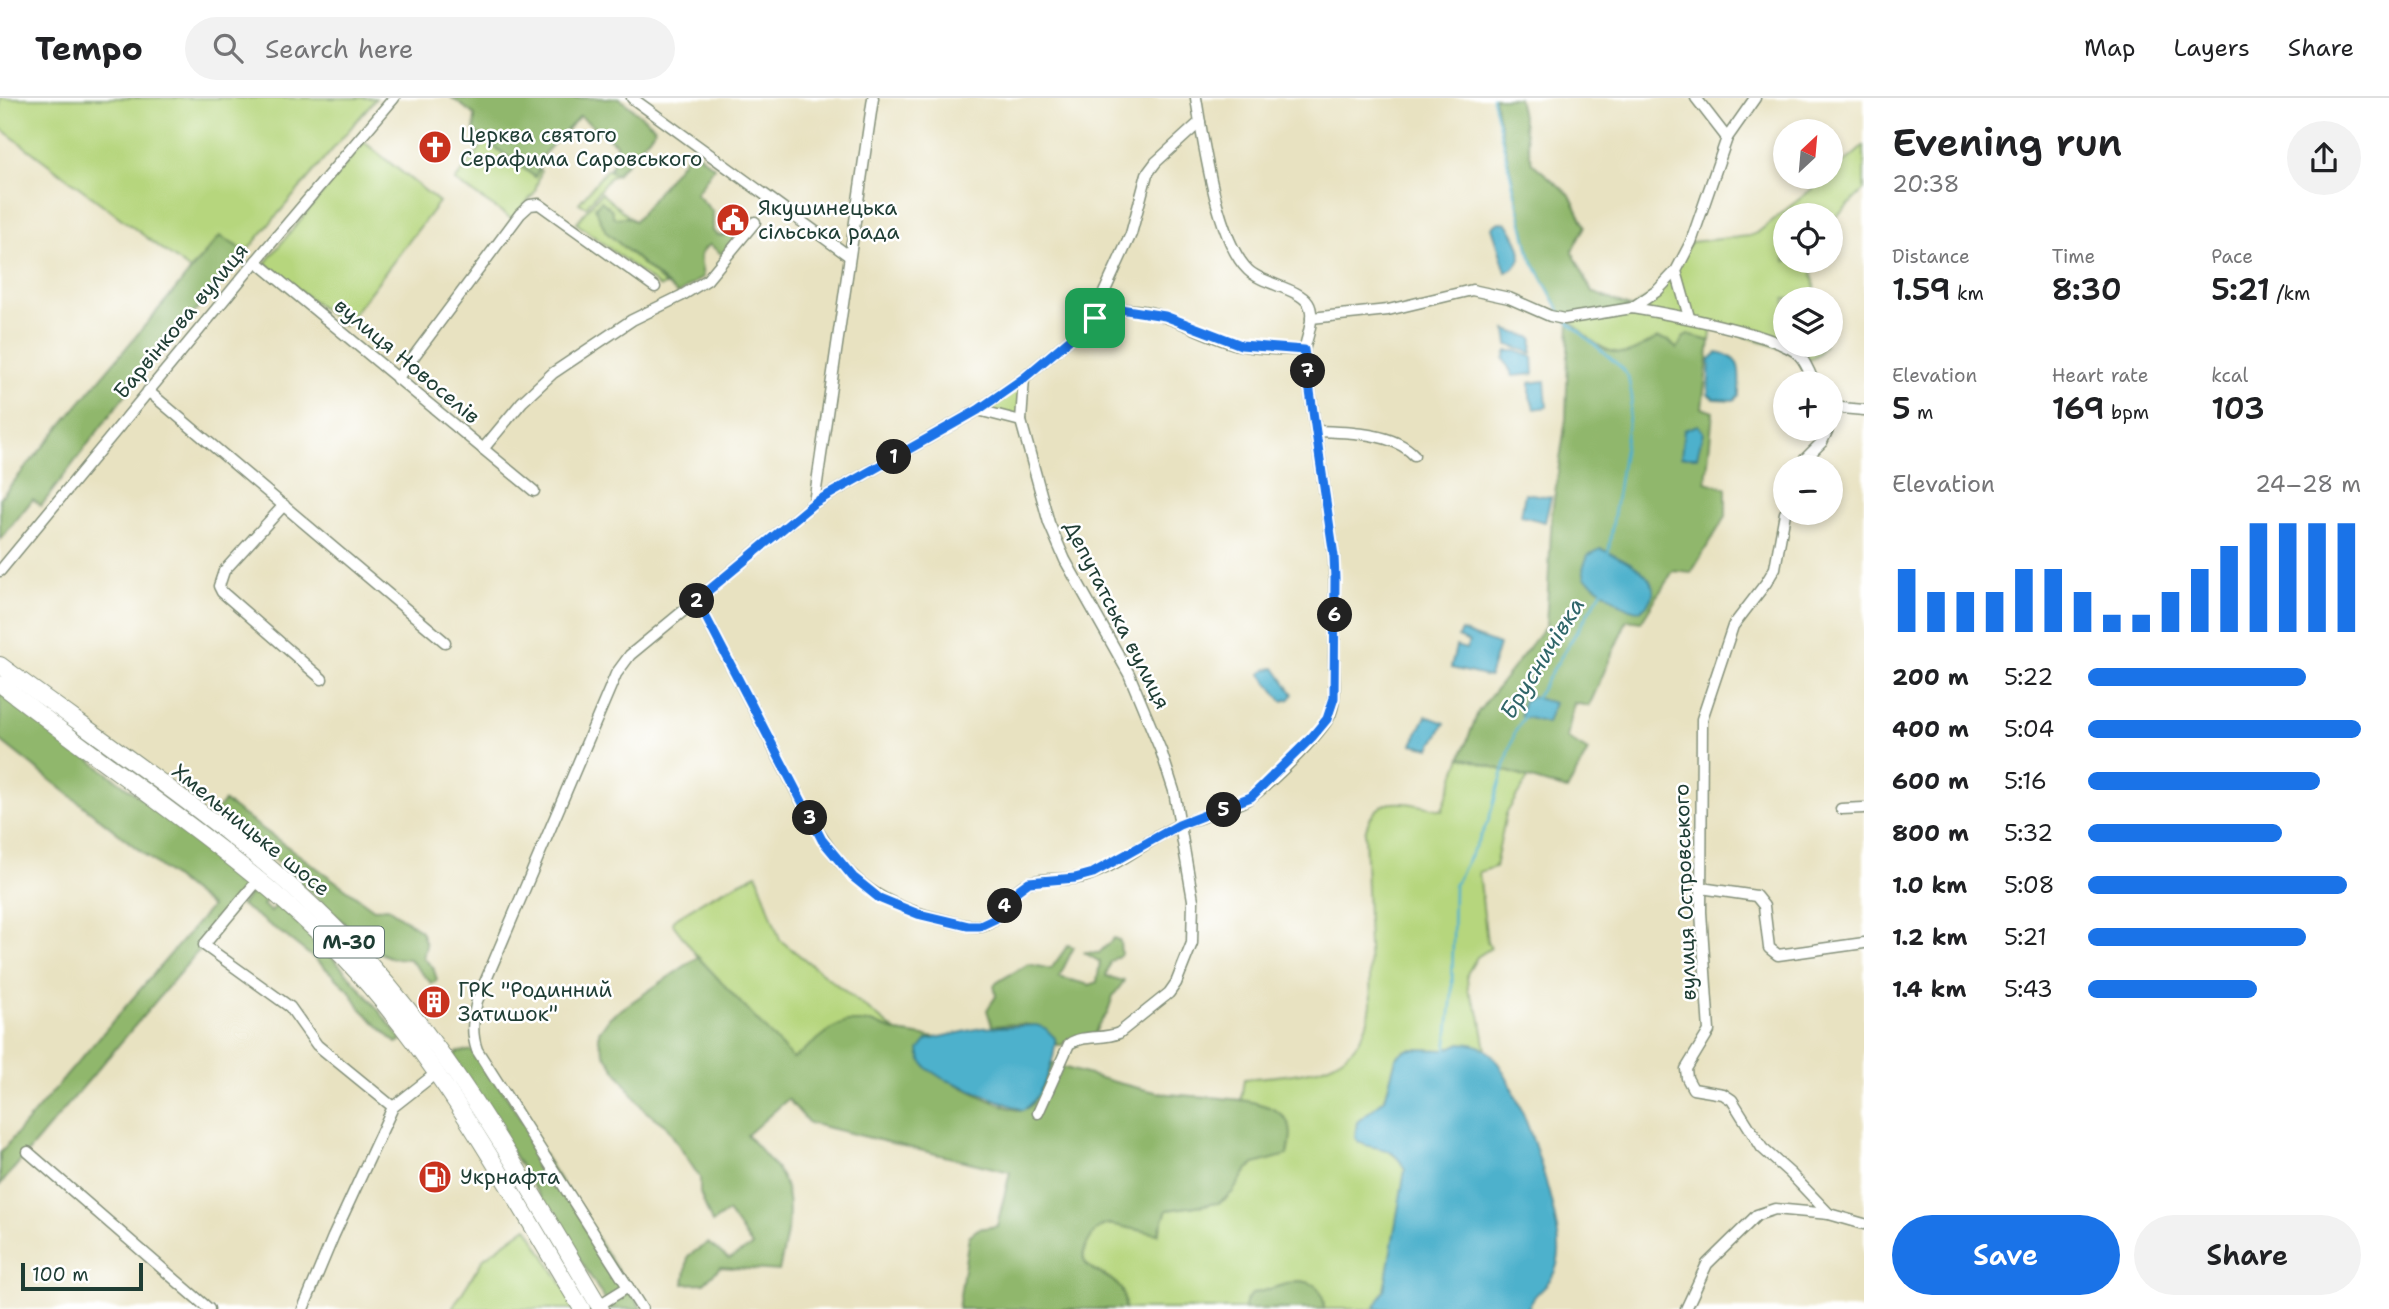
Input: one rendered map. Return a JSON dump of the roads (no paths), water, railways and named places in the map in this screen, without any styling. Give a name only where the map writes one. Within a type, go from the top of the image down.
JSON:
[{"type":"highway","name":"Хмельницьке шосе","points":[[0,665],[212,821],[279,876],[361,955],[449,1064],[512,1161],[600,1307]]},
{"type":"highway","name":"Хмельницьке шосе","points":[[0,684],[259,879],[301,916],[363,980],[435,1074],[582,1309]]},
{"type":"highway","points":[[435,1074],[449,1064]]},
{"type":"street","name":"Барвінкова вулиця","points":[[0,571],[394,98]]},
{"type":"street","points":[[632,98],[849,256]]},
{"type":"street","points":[[814,503],[873,98]]},
{"type":"street","points":[[697,600],[822,840],[866,888],[895,906],[968,926],[986,925],[995,919],[1025,884],[1093,873],[1179,825],[1251,797],[1312,737],[1331,713],[1334,685],[1334,556],[1304,350],[1311,318],[1310,307],[1304,299],[1258,278],[1243,265],[1221,221],[1196,98]]},
{"type":"street","points":[[1696,98],[1727,138]]},
{"type":"street","points":[[1632,308],[1657,291],[1676,271],[1691,242],[1727,138],[1755,98]]},
{"type":"street","points":[[1095,318],[1131,234],[1147,174],[1156,162],[1200,122]]},
{"type":"street","points":[[397,379],[520,214],[530,205],[539,204],[655,288]]},
{"type":"street","points":[[483,449],[531,393],[552,373],[632,320],[707,280],[755,222]]},
{"type":"street","name":"вулиця Новоселів","points":[[256,261],[534,491]]},
{"type":"street","points":[[1676,271],[1689,317]]},
{"type":"street","points":[[1311,318],[1388,310],[1472,290],[1509,298],[1550,316],[1564,319],[1632,308],[1689,317],[1784,345],[1798,354],[1807,371]]},
{"type":"street","points":[[642,1309],[477,1050],[473,1029],[477,1001],[616,674],[631,655],[814,503],[978,410],[1024,378],[1095,318],[1106,312],[1120,309],[1157,314],[1241,345],[1304,350]]},
{"type":"street","name":"Депутатська вулиця","points":[[1024,378],[1021,421],[1049,523],[1065,561],[1119,654],[1142,702],[1171,780],[1194,918],[1192,943],[1181,972],[1169,993],[1119,1033],[1111,1037],[1081,1039],[1069,1044],[1038,1113]]},
{"type":"street","points":[[148,391],[445,642]]},
{"type":"street","points":[[1843,409],[1864,411]]},
{"type":"street","points":[[978,410],[1021,421]]},
{"type":"street","points":[[1317,431],[1357,433],[1404,444],[1414,455]]},
{"type":"street","points":[[1809,455],[1822,441]]},
{"type":"street","points":[[284,505],[224,571],[219,586],[222,592],[322,679]]},
{"type":"street","name":"вулиця Островського","points":[[1783,525],[1775,568],[1733,626],[1702,719],[1701,888],[1709,1031],[1686,1069],[1693,1089],[1723,1094],[1732,1100],[1762,1148],[1790,1172],[1829,1214]]},
{"type":"street","points":[[1841,809],[1864,808]]},
{"type":"street","points":[[259,879],[204,945],[290,1007],[317,1045],[393,1107]]},
{"type":"street","points":[[1701,888],[1756,896],[1764,906],[1769,947],[1778,955],[1864,943]]},
{"type":"street","points":[[303,1309],[393,1107],[435,1074]]},
{"type":"street","points":[[28,1152],[209,1309]]},
{"type":"street","points":[[1686,1309],[1707,1264],[1757,1215],[1775,1209],[1829,1214],[1864,1224]]},
{"type":"street","points":[[600,1307],[628,1287]]},
{"type":"water","points":[[1499,222],[1507,223],[1518,243],[1521,256],[1519,262],[1506,272],[1492,227]]},
{"type":"water","points":[[1506,330],[1533,338],[1532,353],[1508,345]]},
{"type":"water","points":[[1507,351],[1533,357],[1534,374],[1513,376],[1504,359]]},
{"type":"water","points":[[1717,353],[1732,358],[1738,367],[1739,395],[1734,400],[1714,399],[1708,394],[1710,359]]},
{"type":"water","points":[[1545,381],[1547,407],[1535,409],[1530,397],[1530,383]]},
{"type":"water","points":[[1698,425],[1703,432],[1697,457],[1681,457],[1684,430]]},
{"type":"water","points":[[1525,493],[1551,497],[1545,522],[1521,516]]},
{"type":"water","points":[[1601,549],[1641,570],[1652,583],[1654,591],[1645,607],[1640,610],[1628,608],[1585,578],[1583,568],[1588,555]]},
{"type":"water","points":[[1461,631],[1499,645],[1489,677],[1451,668],[1456,646],[1466,649],[1469,642],[1458,637]]},
{"type":"water","points":[[1275,668],[1293,694],[1290,699],[1282,701],[1261,674],[1266,669]]},
{"type":"water","points":[[1532,697],[1554,703],[1547,723],[1521,716],[1523,701]]},
{"type":"water","points":[[1426,716],[1445,723],[1430,748],[1412,744]]},
{"type":"water","points":[[1036,1025],[1045,1028],[1055,1038],[1055,1046],[1041,1090],[1029,1106],[1022,1110],[942,1078],[921,1061],[919,1050],[927,1040],[981,1028]]},
{"type":"water","points":[[1460,1043],[1483,1048],[1498,1063],[1523,1114],[1553,1210],[1558,1236],[1557,1265],[1550,1280],[1535,1296],[1528,1309],[1374,1309],[1384,1291],[1405,1170],[1394,1154],[1360,1143],[1355,1138],[1357,1122],[1385,1099],[1396,1058],[1402,1052],[1409,1049],[1446,1050]]},
{"type":"waterway","name":"Брусничівка","points":[[1492,98],[1530,256],[1561,313]]},
{"type":"waterway","name":"Брусничівка","points":[[1567,321],[1623,369],[1628,377],[1632,397],[1608,555]]},
{"type":"waterway","name":"Брусничівка","points":[[1535,699],[1603,589]]},
{"type":"waterway","name":"Брусничівка","points":[[1446,1052],[1452,994],[1454,886],[1488,822],[1515,732],[1526,714]]},
{"type":"place","name":"Церква святого Серафима Саровського","points":[[435,147]]},
{"type":"place","name":"Якушинецька сільська рада","points":[[733,220]]},
{"type":"place","name":"ГРК \"Родинний Затишок\"","points":[[434,1002]]},
{"type":"place","name":"Укрнафта","points":[[435,1177]]}]
